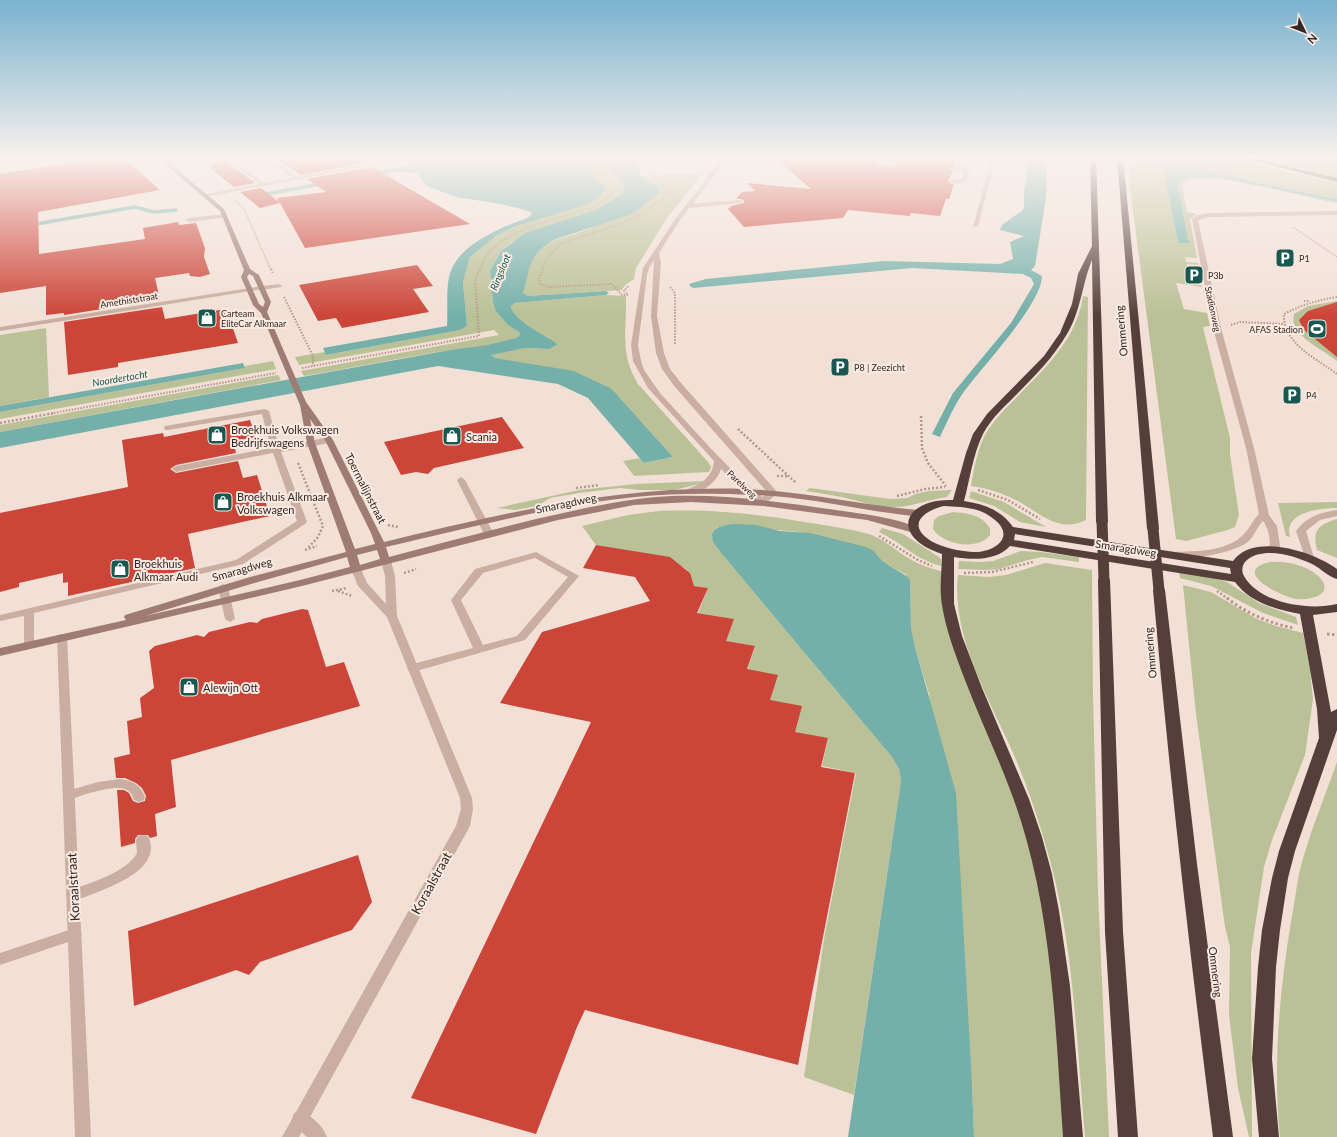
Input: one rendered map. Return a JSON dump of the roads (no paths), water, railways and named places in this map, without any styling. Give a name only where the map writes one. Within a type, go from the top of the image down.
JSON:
[{"type":"highway","name":"Ommering","points":[[1094,210],[1114,932],[1128,1137]]},
{"type":"highway","name":"Ommering","points":[[1125,210],[1170,714],[1188,874],[1223,1137]]},
{"type":"highway","points":[[958,503],[971,453],[978,434],[990,416],[1047,358],[1064,333],[1076,304],[1082,274],[1095,243]]},
{"type":"highway","points":[[958,503],[985,509],[1005,522],[1008,536],[1001,549],[990,553],[963,555],[948,553],[925,543],[918,536],[914,530],[913,521],[918,513],[931,505],[958,503]]},
{"type":"highway","name":"Smaragdweg","points":[[1008,536],[1172,555],[1237,565]]},
{"type":"highway","name":"Smaragdweg","points":[[1008,536],[1240,579]]},
{"type":"highway","points":[[1337,575],[1327,567],[1309,558],[1274,551],[1260,551],[1249,554],[1241,559],[1237,565],[1236,572],[1250,590],[1264,599],[1282,606],[1306,611],[1326,611],[1337,608]]},
{"type":"highway","points":[[948,553],[948,603],[960,650],[1010,770],[1034,837],[1052,911],[1060,976],[1073,1137]]},
{"type":"highway","points":[[1306,611],[1324,709],[1325,740]]},
{"type":"highway","points":[[1269,1137],[1262,1059],[1267,967],[1271,930],[1286,851],[1325,740],[1337,714]]},
{"type":"street","points":[[221,210],[225,216],[247,270],[256,275],[268,302],[264,312]]},
{"type":"street","name":"Parelweg","points":[[656,254],[658,263],[654,316],[660,354],[666,370],[773,493],[762,502],[749,492],[718,460],[654,389],[637,361],[634,346],[642,295],[643,276],[646,268],[656,254],[664,238],[685,210]]},
{"type":"street","points":[[975,226],[979,210]]},
{"type":"street","name":"Stadionweg","points":[[1274,551],[1275,546],[1272,526],[1264,515],[1250,448],[1217,328],[1195,219],[1200,216],[1209,215],[1337,213]]},
{"type":"street","points":[[189,220],[225,216]]},
{"type":"street","points":[[247,270],[244,277],[256,305],[264,312],[300,399],[311,443],[347,540],[356,569]]},
{"type":"street","name":"Amethiststraat","points":[[0,329],[279,286]]},
{"type":"street","name":"Toermalijnstraat","points":[[300,399],[329,440],[381,545],[386,561]]},
{"type":"street","points":[[0,618],[238,562],[302,522],[276,450],[265,411],[168,428]]},
{"type":"street","points":[[176,469],[329,440]]},
{"type":"street","name":"Smaragdweg","points":[[691,491],[706,484],[714,478],[717,471],[718,460]]},
{"type":"street","points":[[461,480],[489,534]]},
{"type":"street","name":"Smaragdweg","points":[[0,652],[85,631],[223,587],[381,545],[594,499],[691,491],[773,493],[795,495],[893,511],[918,513]]},
{"type":"street","name":"Smaragdweg","points":[[85,631],[149,619],[356,569],[489,534],[578,513],[621,505],[672,499],[762,502],[846,514],[893,523],[914,530]]},
{"type":"street","points":[[1309,558],[1302,531],[1306,525],[1316,518],[1337,513]]},
{"type":"street","points":[[1172,555],[1213,551],[1231,546],[1242,541],[1252,532],[1256,524],[1264,515]]},
{"type":"street","points":[[413,668],[521,638],[574,576],[536,555],[479,572],[456,600],[479,649]]},
{"type":"street","name":"Koraalstraat","points":[[290,1137],[464,826],[467,809],[466,798],[392,616],[390,576],[386,561]]},
{"type":"street","name":"Koraalstraat","points":[[356,569],[362,584],[392,616]]},
{"type":"street","points":[[223,587],[230,618]]},
{"type":"street","points":[[29,611],[29,645]]},
{"type":"street","name":"Koraalstraat","points":[[62,637],[83,1137]]},
{"type":"street","points":[[69,795],[107,785],[123,783],[133,786],[138,791],[139,797]]},
{"type":"street","points":[[73,895],[106,882],[135,865],[144,852],[143,840]]},
{"type":"street","points":[[0,959],[75,934]]},
{"type":"street","points":[[300,1119],[319,1137]]},
{"type":"water","points":[[525,210],[569,210],[516,226],[496,236],[470,257],[463,282],[467,326],[460,330],[326,355],[323,348],[447,326],[449,277],[453,266],[460,256],[480,239],[527,218],[532,212]]},
{"type":"water","name":"Ringsloot","points":[[596,210],[637,210],[629,215],[556,239],[540,250],[532,261],[523,293],[528,296],[606,291],[609,293],[606,295],[515,303],[511,306],[513,311],[522,321],[555,342],[557,345],[549,349],[525,348],[491,355],[495,358],[574,371],[612,389],[673,457],[644,463],[588,398],[558,384],[438,366],[0,448],[0,432],[450,350],[488,345],[516,338],[520,333],[508,325],[496,311],[493,302],[490,271],[501,251],[525,233]]},
{"type":"water","points":[[1023,210],[1044,210],[1035,266],[1031,270],[1042,276],[1039,288],[1022,319],[963,393],[940,437],[932,434],[953,393],[1011,323],[1034,284],[1031,278],[1023,274],[912,268],[693,288],[689,284],[706,279],[884,261],[1000,264],[1013,259],[1010,242],[1024,236],[1000,230],[1002,225]]},
{"type":"water","points":[[1171,210],[1183,210],[1188,240],[1191,241],[1188,243],[1178,243]]},
{"type":"water","points":[[243,363],[245,368],[0,412],[0,406]]},
{"type":"water","points":[[735,524],[756,525],[780,531],[810,533],[866,547],[874,551],[882,561],[908,577],[910,580],[911,627],[915,647],[956,793],[974,1137],[848,1137],[901,781],[899,769],[892,757],[713,542],[713,532],[718,527]]},
{"type":"waterway","points":[[30,225],[117,210]]},
{"type":"waterway","points":[[147,210],[154,212],[175,210]]},
{"type":"place","name":"P1","points":[[1285,258]]},
{"type":"place","name":"P3b","points":[[1194,275]]},
{"type":"place","name":"Carteam EliteCar Alkmaar","points":[[207,318]]},
{"type":"place","name":"AFAS Stadion","points":[[1317,329]]},
{"type":"place","name":"P8 | Zeezicht","points":[[840,367]]},
{"type":"place","name":"P4","points":[[1292,395]]},
{"type":"place","name":"Broekhuis Volkswagen Bedrijfswagens","points":[[217,435]]},
{"type":"place","name":"Scania","points":[[452,436]]},
{"type":"place","name":"Broekhuis Alkmaar Volkswagen","points":[[223,502]]},
{"type":"place","name":"Broekhuis Alkmaar Audi","points":[[120,569]]},
{"type":"place","name":"Alewijn Ott","points":[[189,687]]},
{"type":"water label","name":"Noordertocht","points":[[120,378]]}]
